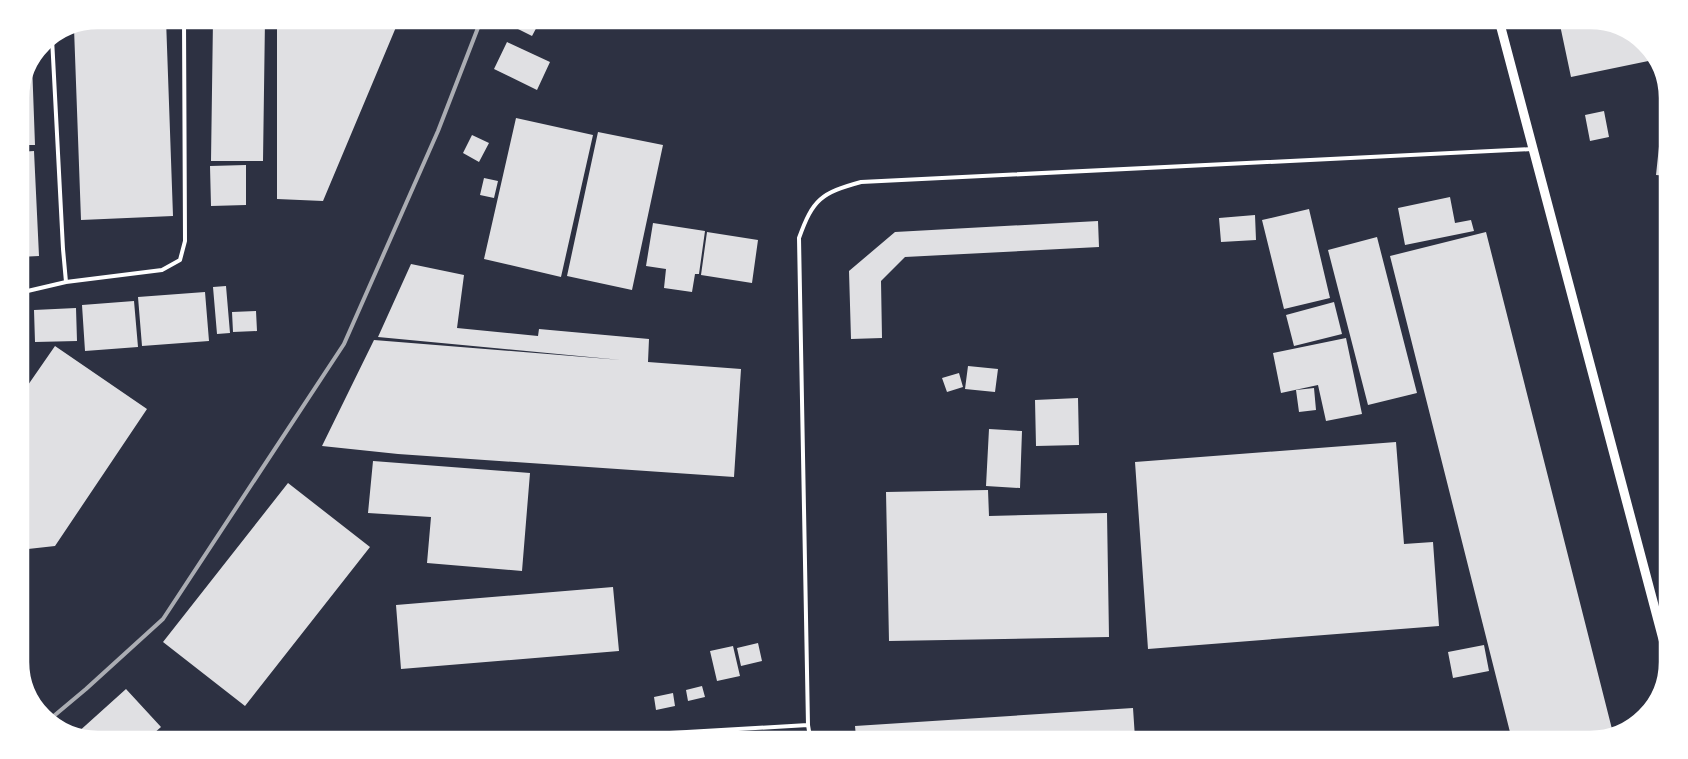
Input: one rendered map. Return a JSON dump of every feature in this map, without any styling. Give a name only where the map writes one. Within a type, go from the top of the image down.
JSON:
[{"type":"street","points":[[1501,28],[1660,628]]},
{"type":"lane","points":[[28,291],[66,282],[162,270],[180,260],[185,241],[184,28]]},
{"type":"lane","points":[[52,44],[66,282]]},
{"type":"lane","points":[[809,732],[799,238],[807,215],[820,198],[838,188],[861,182],[1532,149]]},
{"type":"lane","points":[[687,732],[808,725]]},
{"type":"building","points":[[98,28],[166,28],[173,216],[81,220],[74,32]]},
{"type":"building","points":[[213,28],[265,28],[263,161],[211,161]]},
{"type":"building","points":[[277,28],[396,28],[323,201],[277,199]]},
{"type":"building","points":[[516,28],[536,28],[532,36]]},
{"type":"building","points":[[1561,28],[1604,29],[1617,33],[1637,45],[1650,61],[1571,77]]},
{"type":"building","points":[[507,42],[550,62],[537,90],[494,69]]},
{"type":"building","points":[[32,74],[35,145],[28,145],[28,93]]},
{"type":"building","points":[[1604,111],[1609,137],[1590,141],[1585,115]]},
{"type":"building","points":[[516,118],[593,135],[561,277],[484,259]]},
{"type":"building","points":[[598,132],[663,145],[632,290],[567,276]]},
{"type":"building","points":[[472,135],[489,143],[479,162],[463,153]]},
{"type":"building","points":[[1660,137],[1660,175],[1656,175]]},
{"type":"building","points":[[28,151],[34,151],[39,256],[28,257]]},
{"type":"building","points":[[246,165],[246,205],[211,206],[210,166]]},
{"type":"building","points":[[484,178],[498,181],[494,198],[480,195]]},
{"type":"building","points":[[1450,197],[1455,223],[1471,220],[1474,231],[1405,245],[1398,208]]},
{"type":"building","points":[[1309,209],[1330,298],[1284,309],[1262,220]]},
{"type":"building","points":[[1255,215],[1256,240],[1221,242],[1219,218]]},
{"type":"building","points":[[1098,221],[1099,247],[905,257],[881,281],[882,338],[851,339],[849,271],[895,232]]},
{"type":"building","points":[[653,223],[705,231],[699,274],[695,274],[692,292],[664,288],[666,269],[646,266]]},
{"type":"building","points":[[707,232],[758,240],[752,283],[701,275]]},
{"type":"building","points":[[1486,232],[1612,728],[1590,732],[1510,732],[1390,256]]},
{"type":"building","points":[[1377,237],[1417,393],[1368,405],[1328,250]]},
{"type":"building","points":[[411,264],[464,275],[457,328],[538,336],[539,329],[649,339],[648,362],[741,369],[734,477],[398,454],[322,446],[374,340],[621,360],[378,337]]},
{"type":"building","points":[[226,286],[230,333],[217,334],[213,287]]},
{"type":"building","points":[[205,292],[209,341],[142,346],[138,297]]},
{"type":"building","points":[[134,301],[138,347],[85,351],[82,305]]},
{"type":"building","points":[[1334,302],[1342,334],[1294,346],[1286,315]]},
{"type":"building","points":[[76,308],[77,341],[35,342],[34,310]]},
{"type":"building","points":[[256,311],[257,331],[233,332],[232,312]]},
{"type":"building","points":[[1346,338],[1362,414],[1326,421],[1318,385],[1281,393],[1273,353]]},
{"type":"building","points":[[55,346],[147,409],[55,546],[28,549],[28,385]]},
{"type":"building","points":[[968,366],[998,369],[995,392],[965,389]]},
{"type":"building","points":[[959,373],[963,387],[947,392],[942,378]]},
{"type":"building","points":[[1314,388],[1316,410],[1299,412],[1296,390]]},
{"type":"building","points":[[1078,398],[1079,445],[1036,446],[1035,400]]},
{"type":"building","points":[[989,429],[1022,431],[1020,488],[986,486]]},
{"type":"building","points":[[1396,442],[1404,544],[1433,542],[1439,626],[1148,649],[1135,462]]},
{"type":"building","points":[[373,461],[530,473],[522,571],[427,563],[431,517],[368,513]]},
{"type":"building","points":[[288,483],[370,547],[245,706],[163,642]]},
{"type":"building","points":[[988,490],[989,516],[1107,513],[1109,637],[889,641],[886,492]]},
{"type":"building","points":[[613,587],[619,651],[401,669],[396,605]]},
{"type":"building","points":[[758,643],[762,661],[741,666],[737,648]]},
{"type":"building","points":[[1484,645],[1489,671],[1453,678],[1448,652]]},
{"type":"building","points":[[733,646],[740,676],[717,681],[710,651]]},
{"type":"building","points":[[702,686],[705,697],[688,701],[686,690]]},
{"type":"building","points":[[126,689],[161,727],[155,732],[98,732],[81,729]]},
{"type":"building","points":[[673,693],[675,706],[656,710],[654,697]]},
{"type":"building","points":[[1133,708],[1135,732],[856,732],[855,726]]},
{"type":"railway","points":[[54,716],[163,619],[344,344],[438,131],[478,28]]}]
